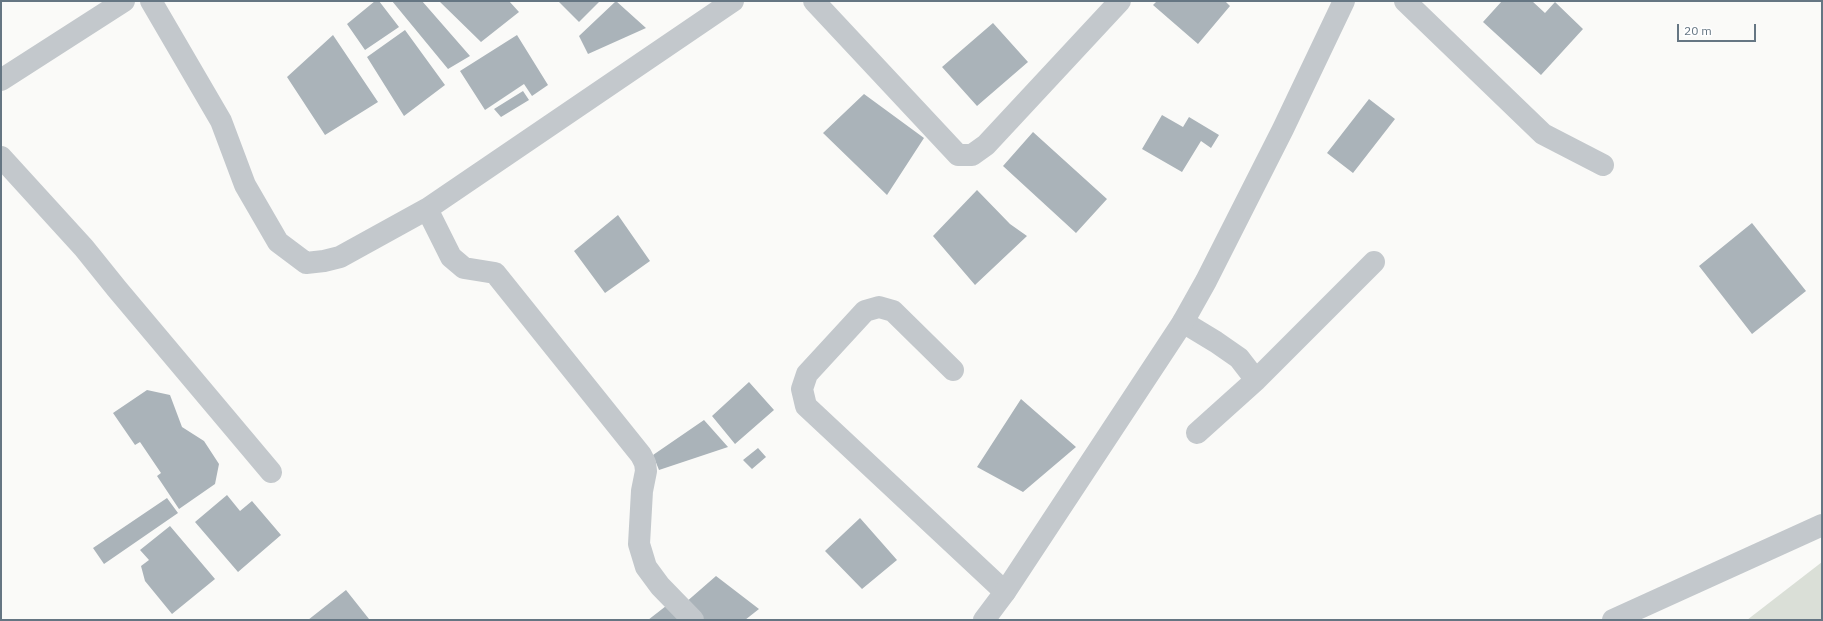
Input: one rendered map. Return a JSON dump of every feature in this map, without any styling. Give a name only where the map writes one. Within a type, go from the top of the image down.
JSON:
[{"type":"street","points":[[1,80],[124,1]]},
{"type":"street","points":[[151,1],[220,121],[245,185],[278,242],[306,263],[340,257],[427,209],[733,1]]},
{"type":"street","points":[[814,1],[958,155],[972,155],[986,145],[1120,1]]},
{"type":"street","points":[[984,620],[1005,592],[1183,322],[1206,281],[1276,142],[1344,1]]},
{"type":"street","points":[[1405,1],[1543,134],[1603,165]]},
{"type":"street","points":[[1,157],[84,248],[271,472]]},
{"type":"street","points":[[427,209],[451,257],[464,268],[495,273],[641,455],[645,463],[646,471],[642,491],[638,544],[646,567],[660,586],[693,620]]},
{"type":"street","points":[[1197,434],[1256,380],[1374,262]]},
{"type":"street","points":[[953,370],[893,310],[879,307],[865,311],[860,316],[806,374],[802,389],[806,406],[1005,592]]},
{"type":"street","points":[[1183,322],[1216,342],[1238,358],[1256,380]]},
{"type":"street","points":[[1613,620],[1822,524]]},
{"type":"shaded area","points":[[1822,562],[1822,620],[1747,620]]},
{"type":"building","points":[[375,1],[379,1],[399,27],[365,50],[347,24]]},
{"type":"building","points":[[392,1],[422,1],[470,56],[448,69]]},
{"type":"building","points":[[439,1],[509,1],[519,12],[481,42]]},
{"type":"building","points":[[558,1],[600,1],[579,22]]},
{"type":"building","points":[[616,1],[646,28],[588,54],[579,36]]},
{"type":"building","points":[[1157,1],[1225,1],[1230,6],[1198,44],[1153,5]]},
{"type":"building","points":[[1502,1],[1532,1],[1545,13],[1555,2],[1583,29],[1541,75],[1483,22]]},
{"type":"building","points":[[993,23],[1028,62],[977,106],[942,67]]},
{"type":"building","points":[[405,30],[445,85],[404,116],[367,57]]},
{"type":"building","points":[[333,35],[378,102],[325,135],[287,77]]},
{"type":"building","points":[[517,35],[548,85],[532,96],[524,84],[485,110],[460,71]]},
{"type":"building","points":[[523,91],[529,100],[501,117],[494,109]]},
{"type":"building","points":[[864,94],[924,138],[887,195],[823,133]]},
{"type":"building","points":[[1369,99],[1395,119],[1353,173],[1327,153]]},
{"type":"building","points":[[1162,115],[1183,127],[1189,117],[1219,135],[1211,148],[1201,141],[1182,172],[1142,149]]},
{"type":"building","points":[[1033,132],[1107,199],[1076,233],[1003,166]]},
{"type":"building","points":[[977,190],[1010,224],[1027,236],[975,285],[933,236]]},
{"type":"building","points":[[618,215],[650,261],[605,293],[574,251]]},
{"type":"building","points":[[1752,223],[1806,291],[1752,334],[1699,266]]},
{"type":"building","points":[[749,382],[774,410],[735,444],[712,416]]},
{"type":"building","points":[[147,390],[170,395],[182,427],[204,441],[219,464],[215,484],[179,509],[157,476],[161,473],[140,442],[135,445],[113,413]]},
{"type":"building","points":[[1021,399],[1076,447],[1023,492],[977,467]]},
{"type":"building","points":[[704,420],[728,447],[659,470],[653,455]]},
{"type":"building","points":[[758,448],[766,457],[752,469],[743,460]]},
{"type":"building","points":[[227,495],[240,511],[252,501],[281,535],[238,572],[195,522]]},
{"type":"building","points":[[167,498],[178,513],[104,564],[93,548]]},
{"type":"building","points":[[860,518],[897,560],[862,589],[825,551]]},
{"type":"building","points":[[170,526],[215,579],[172,614],[145,581],[141,566],[149,560],[140,550]]},
{"type":"building","points":[[716,576],[759,609],[745,620],[703,620],[685,603]]},
{"type":"building","points":[[346,590],[369,619],[368,620],[308,620]]},
{"type":"building","points":[[666,606],[679,620],[648,620]]}]
